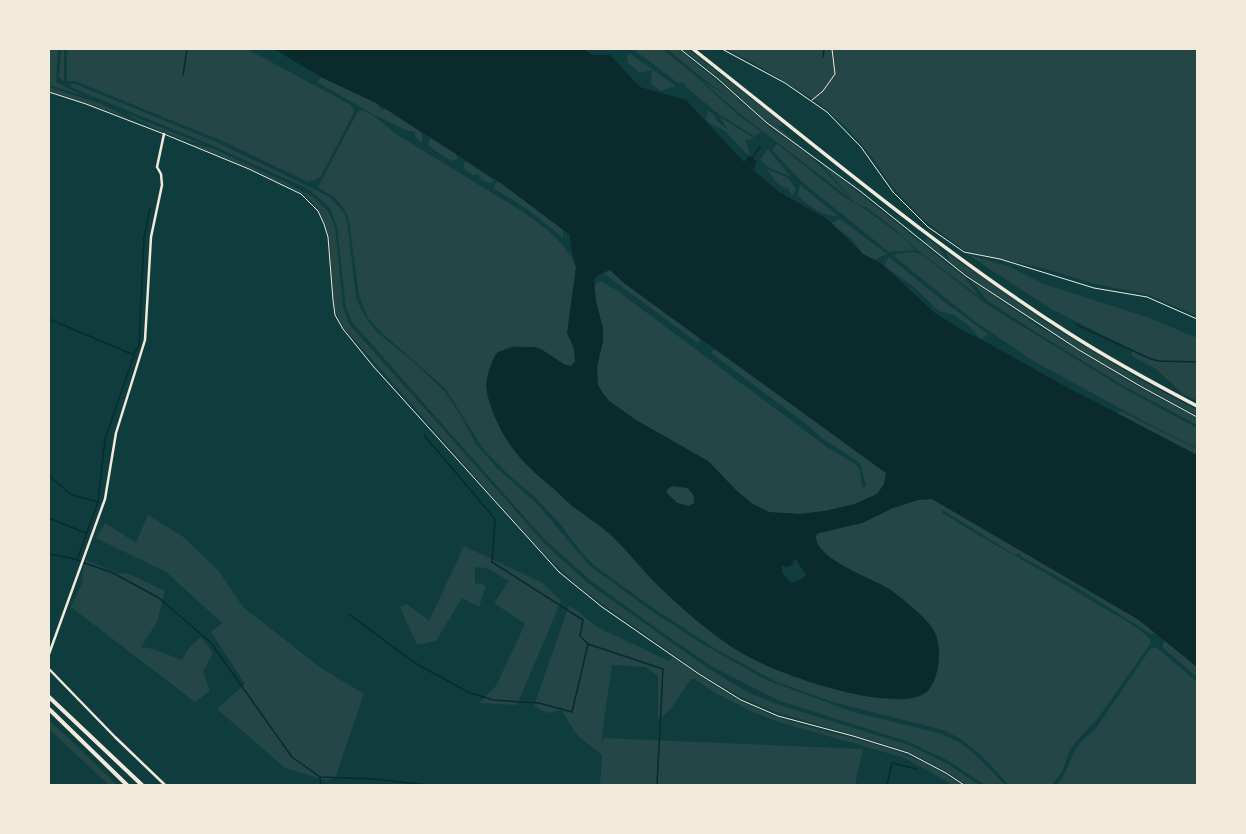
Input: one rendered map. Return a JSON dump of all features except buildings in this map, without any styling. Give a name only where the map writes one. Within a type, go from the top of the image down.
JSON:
[{"type":"highway","points":[[49,697],[142,785]]},
{"type":"highway","points":[[49,709],[127,785]]},
{"type":"main road","points":[[694,49],[958,257],[1067,333],[1197,406]]},
{"type":"street","points":[[49,654],[105,499],[116,433],[145,340],[150,237],[162,185],[161,174],[157,167],[164,134]]},
{"type":"street","points":[[49,669],[115,737],[165,785]]},
{"type":"lane","points":[[722,49],[812,100],[827,112],[853,138],[893,192],[928,227],[964,252],[1000,259],[1094,288],[1147,297],[1197,319]]},
{"type":"lane","points":[[812,100],[823,91],[835,74],[832,49]]},
{"type":"lane","points":[[49,92],[86,104],[164,134],[256,172],[301,194],[308,200],[318,211],[328,237],[335,315],[343,329],[384,378],[565,577],[602,607],[699,674],[741,700],[778,716],[908,753],[946,773],[964,785]]},
{"type":"path","points":[[680,49],[718,78],[767,123],[854,187],[966,276],[1079,350],[1197,417]]},
{"type":"shaded area","points":[[49,49],[58,49],[56,82],[84,96],[49,85]]},
{"type":"shaded area","points":[[61,49],[64,49],[64,81],[59,77]]},
{"type":"shaded area","points":[[67,49],[247,49],[351,105],[354,112],[321,176],[308,182],[227,143],[75,81],[67,81]]},
{"type":"shaded area","points":[[274,49],[584,49],[592,55],[610,55],[640,87],[686,100],[744,162],[749,156],[757,161],[753,170],[779,192],[827,219],[863,254],[882,264],[936,314],[965,332],[986,342],[1061,384],[1197,455],[1197,667],[1139,620],[932,499],[918,500],[893,508],[862,523],[816,535],[817,543],[823,552],[856,573],[891,590],[918,613],[933,629],[938,642],[939,661],[934,681],[926,692],[914,697],[901,699],[849,693],[790,675],[754,660],[730,646],[674,601],[608,532],[571,505],[534,472],[511,446],[494,414],[488,398],[487,382],[489,370],[498,352],[515,347],[535,347],[541,349],[565,365],[571,366],[575,362],[574,348],[567,333],[576,267],[571,249],[570,235],[498,181],[378,104],[321,77]],"holes":[[[610,270],[624,283],[886,473],[884,484],[877,494],[855,504],[825,511],[800,514],[769,512],[751,503],[708,461],[636,420],[609,401],[598,385],[597,367],[603,341],[603,329],[596,301],[594,281],[596,276]],[[673,486],[688,488],[694,496],[694,503],[689,506],[677,503],[667,493],[667,489]],[[795,558],[806,575],[800,580],[791,583],[782,573],[781,565],[787,567],[792,565]]]},
{"type":"shaded area","points":[[633,49],[662,49],[690,71],[739,116],[762,132],[754,136],[716,112],[686,87],[685,84],[681,82],[678,83]]},
{"type":"shaded area","points":[[667,49],[678,49],[745,104],[735,100],[715,87],[694,72]]},
{"type":"shaded area","points":[[682,49],[688,49],[776,118],[782,123],[782,126],[781,127],[775,124],[805,150],[776,130],[752,109],[762,115],[750,107],[718,77]]},
{"type":"shaded area","points":[[726,49],[1197,49],[1197,316],[1146,294],[1095,284],[1046,269],[964,250],[920,217],[892,186],[872,157],[848,129],[818,102],[759,66]]},
{"type":"shaded area","points":[[629,53],[676,86],[661,91],[651,84],[652,70],[640,73],[627,62]]},
{"type":"shaded area","points":[[321,77],[378,104],[382,110],[386,109],[422,133],[422,143],[415,137],[415,132],[405,130],[371,113],[317,82]]},
{"type":"shaded area","points":[[701,80],[749,108],[770,128],[811,156],[852,200],[739,113]]},
{"type":"shaded area","points":[[71,83],[212,140],[330,197],[344,213],[347,221],[357,301],[369,323],[377,332],[418,366],[445,392],[458,411],[476,444],[497,468],[537,504],[589,565],[650,610],[701,643],[764,679],[853,712],[938,733],[959,742],[977,756],[1005,785],[985,785],[947,760],[909,742],[780,701],[711,666],[591,581],[543,538],[352,322],[346,307],[337,227],[330,208],[309,189],[209,144],[71,87]]},
{"type":"shaded area","points":[[49,87],[101,104],[131,119],[49,91]]},
{"type":"shaded area","points":[[361,110],[371,114],[399,136],[520,210],[548,231],[569,254],[576,267],[572,343],[575,353],[575,362],[571,366],[568,366],[538,349],[533,348],[520,346],[503,350],[492,363],[486,383],[488,399],[492,411],[508,443],[526,465],[572,506],[608,533],[677,604],[732,647],[769,667],[840,690],[862,695],[900,700],[918,697],[925,693],[934,682],[939,664],[938,644],[933,629],[929,623],[910,605],[881,585],[831,558],[823,551],[818,543],[816,535],[862,523],[893,508],[918,500],[932,499],[1139,620],[1155,633],[1151,634],[1075,586],[1022,557],[1019,553],[1015,555],[943,510],[942,513],[1125,620],[1150,639],[1151,643],[1098,718],[1075,743],[1069,752],[1062,772],[1052,785],[1009,785],[981,755],[959,738],[943,730],[833,702],[775,681],[719,651],[650,606],[595,566],[581,552],[561,525],[535,497],[511,477],[484,450],[445,388],[382,333],[368,318],[359,296],[349,220],[344,208],[334,197],[318,187],[357,113]]},
{"type":"shaded area","points":[[708,110],[714,115],[717,121],[728,130],[720,117],[755,139],[745,140],[749,150],[749,156],[725,131],[708,122],[706,118]]},
{"type":"shaded area","points":[[120,111],[205,145],[183,140],[166,133],[165,130],[162,132]]},
{"type":"shaded area","points":[[431,138],[455,153],[458,159],[452,161],[435,151],[428,144]]},
{"type":"shaded area","points":[[190,144],[212,148],[283,181],[313,197],[328,211],[335,227],[343,307],[349,324],[546,545],[589,584],[709,669],[747,692],[779,705],[909,745],[949,765],[979,785],[966,785],[946,771],[907,751],[776,712],[743,698],[706,677],[583,590],[542,552],[344,328],[336,311],[333,295],[328,233],[323,219],[315,206],[302,193],[250,168]]},
{"type":"shaded area","points":[[777,144],[844,197],[865,209],[903,237],[915,250],[889,252],[801,181],[772,150]]},
{"type":"shaded area","points":[[768,149],[791,177],[770,168],[760,160]]},
{"type":"shaded area","points":[[465,161],[495,181],[490,183],[483,180],[478,174],[473,175],[463,168]]},
{"type":"shaded area","points":[[819,161],[965,278],[980,297],[916,249],[896,230],[867,208],[854,202]]},
{"type":"shaded area","points":[[767,169],[788,178],[796,189],[792,196],[788,188],[784,188],[778,184]]},
{"type":"shaded area","points":[[498,181],[563,228],[563,238],[530,211],[494,188]]},
{"type":"shaded area","points":[[800,185],[837,215],[833,216],[822,213],[805,202],[798,195]]},
{"type":"shaded area","points":[[840,219],[887,254],[874,260],[863,254],[853,240],[831,223]]},
{"type":"shaded area","points":[[927,238],[938,246],[947,260],[925,242]]},
{"type":"shaded area","points":[[912,252],[921,254],[989,306],[1125,389],[1197,428],[1197,448],[1143,421],[1032,360],[973,320],[895,257],[895,254]]},
{"type":"shaded area","points":[[946,253],[1053,327],[1135,377],[1197,410],[1197,415],[1101,363],[1039,324],[950,262]]},
{"type":"shaded area","points":[[967,254],[1010,267],[1044,284],[1150,318],[1197,338],[1197,401],[1183,394],[1156,369],[1132,356],[1132,350],[1051,309]]},
{"type":"shaded area","points":[[889,257],[942,300],[988,334],[981,339],[968,325],[954,315],[939,311],[913,286],[884,266]]},
{"type":"shaded area","points":[[610,270],[624,283],[700,339],[698,343],[603,273]]},
{"type":"shaded area","points":[[970,280],[1039,327],[1093,360],[1136,386],[1197,418],[1197,425],[1122,385],[1042,336],[988,301]]},
{"type":"shaded area","points":[[600,281],[615,289],[828,448],[855,464],[860,469],[862,488],[866,485],[860,463],[822,438],[806,424],[711,353],[715,349],[886,473],[884,484],[877,494],[855,504],[825,511],[800,514],[769,513],[760,509],[737,491],[708,461],[636,420],[609,401],[598,385],[597,367],[603,341],[603,329],[594,286]]},
{"type":"shaded area","points":[[1120,411],[1197,449],[1197,455],[1117,413]]},
{"type":"shaded area","points":[[673,486],[688,488],[693,494],[694,503],[689,506],[677,503],[667,493],[667,489]]},
{"type":"shaded area","points":[[148,515],[182,536],[218,570],[243,607],[321,668],[364,694],[335,778],[325,780],[285,768],[217,709],[245,684],[211,632],[222,623],[166,572],[96,538],[105,523],[136,543]]},
{"type":"shaded area","points":[[464,546],[543,583],[561,601],[517,705],[479,703],[496,686],[525,624],[494,603],[509,581],[487,568],[475,567],[475,583],[486,585],[479,607],[462,598],[436,641],[417,645],[400,607],[407,604],[429,621]]},
{"type":"shaded area","points":[[86,560],[119,574],[127,573],[165,591],[157,622],[141,647],[153,649],[182,660],[188,649],[201,637],[213,653],[203,671],[210,691],[195,702],[71,607],[83,581],[82,574]]},
{"type":"shaded area","points":[[569,605],[599,628],[669,661],[672,657],[697,674],[749,705],[801,725],[895,751],[939,771],[961,785],[953,785],[905,758],[779,722],[751,711],[713,692],[695,679],[691,679],[670,710],[658,720],[658,676],[645,667],[612,665],[602,735],[602,748],[603,738],[863,749],[855,785],[600,785],[602,755],[578,736],[561,710],[547,713],[534,706]]},
{"type":"shaded area","points":[[1165,639],[1197,659],[1197,677],[1162,647]]},
{"type":"shaded area","points":[[1151,648],[1157,648],[1197,682],[1197,785],[1057,785],[1080,744],[1094,731]]},
{"type":"shaded area","points":[[49,720],[117,785],[109,785],[49,729]]},
{"type":"waterway","points":[[183,75],[187,49]]},
{"type":"waterway","points":[[823,57],[824,49]]},
{"type":"waterway","points":[[751,160],[760,147]]},
{"type":"waterway","points":[[134,354],[139,345],[144,238],[150,208]]},
{"type":"waterway","points":[[49,319],[134,355],[105,439],[98,502],[77,560]]},
{"type":"waterway","points":[[1077,325],[1151,359],[1159,361],[1197,362]]},
{"type":"waterway","points":[[424,435],[495,519],[492,562],[583,620],[580,636],[588,644],[663,669],[657,785]]},
{"type":"waterway","points":[[49,476],[72,495],[98,502]]},
{"type":"waterway","points":[[49,518],[86,533]]},
{"type":"waterway","points":[[49,554],[71,558],[113,573],[159,598],[211,643],[292,757],[320,777],[373,779],[428,785]]},
{"type":"waterway","points":[[350,615],[415,663],[468,692],[493,700],[539,703],[572,712],[588,644]]},
{"type":"waterway","points":[[887,785],[892,763],[917,769]]},
{"type":"waterway","points":[[320,777],[321,785]]}]
